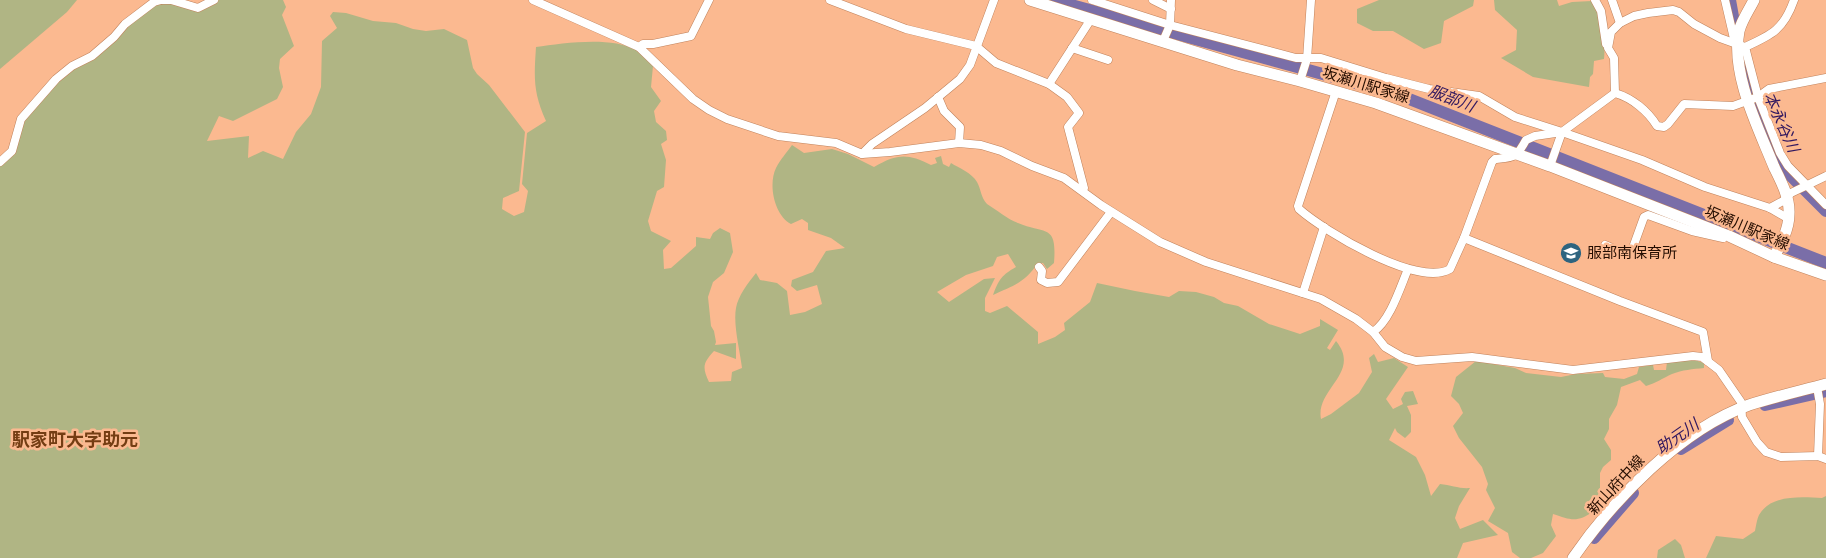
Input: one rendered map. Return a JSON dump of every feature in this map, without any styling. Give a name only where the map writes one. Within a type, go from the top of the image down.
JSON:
[{"type":"main road","name":"坂瀬川駅家線","points":[[1030,0],[1059,5],[1091,19],[1163,40],[1237,65],[1300,78],[1415,116],[1551,164],[1826,274]]},
{"type":"main road","points":[[1754,0],[1742,22],[1738,66],[1789,195],[1789,219],[1776,254]]},
{"type":"main road","name":"新山府中線","points":[[1573,558],[1618,502],[1675,447],[1699,431],[1793,392],[1820,390]]},
{"type":"street","points":[[0,162],[12,151],[21,119],[56,79],[72,66],[92,56],[114,37],[125,24],[154,2],[171,0],[198,8],[214,0]]},
{"type":"street","points":[[639,47],[643,44],[653,44],[691,36],[709,0]]},
{"type":"street","points":[[830,0],[845,3],[906,29],[976,46],[996,63],[1049,84],[1067,97],[1079,113],[1068,127],[1084,188],[1082,190]]},
{"type":"street","points":[[862,154],[872,144],[960,79],[970,64],[994,0]]},
{"type":"street","points":[[1092,0],[1169,26],[1306,61],[1321,58],[1429,89],[1479,96],[1515,117],[1642,160],[1705,187],[1770,208],[1789,219]]},
{"type":"street","points":[[1154,0],[1171,9]]},
{"type":"street","points":[[1163,40],[1169,26],[1171,0]]},
{"type":"street","points":[[1300,78],[1306,61],[1311,0]]},
{"type":"street","points":[[1596,0],[1601,11],[1606,46],[1614,58],[1615,93]]},
{"type":"street","points":[[1612,0],[1620,23]]},
{"type":"street","points":[[1725,0],[1739,45]]},
{"type":"street","points":[[1608,48],[1611,32],[1620,23],[1634,16],[1673,10],[1720,38],[1739,45],[1769,36],[1789,14],[1794,0]]},
{"type":"street","points":[[537,1],[639,47],[693,100],[709,110],[727,119],[778,136],[836,143],[862,154],[959,143],[981,145],[1000,151],[1064,178],[1111,212],[1160,242],[1206,262],[1321,299],[1373,332],[1385,347],[1402,358],[1416,361],[1472,357],[1573,370],[1693,356],[1708,361],[1719,370],[1741,402],[1742,413],[1757,442],[1766,452],[1781,457],[1818,456],[1826,460]]},
{"type":"street","points":[[1049,84],[1091,19]]},
{"type":"street","points":[[1072,48],[1108,60]]},
{"type":"street","points":[[1615,93],[1622,95],[1644,109],[1657,126],[1664,127],[1684,104],[1733,106],[1753,100],[1769,89],[1826,78]]},
{"type":"street","points":[[1336,91],[1298,206],[1303,213],[1344,240],[1408,269],[1434,273],[1450,269],[1464,238],[1492,162],[1495,159],[1514,158],[1526,140],[1535,136],[1562,132],[1615,93]]},
{"type":"street","points":[[938,97],[944,111],[960,127],[959,143]]},
{"type":"street","points":[[1753,100],[1788,166],[1826,205]]},
{"type":"street","points":[[1551,164],[1562,132]]},
{"type":"street","points":[[1770,208],[1789,195],[1826,176]]},
{"type":"street","points":[[1605,245],[1626,254],[1631,253],[1644,217],[1639,206],[1641,201]]},
{"type":"street","points":[[1039,267],[1042,271],[1041,280],[1047,283],[1058,282],[1111,212]]},
{"type":"street","points":[[1644,217],[1648,215],[1700,233],[1725,238],[1729,236]]},
{"type":"street","points":[[1303,293],[1324,227]]},
{"type":"street","points":[[1464,238],[1703,332],[1708,361]]},
{"type":"street","points":[[1373,332],[1379,328],[1391,307],[1408,269]]},
{"type":"street","points":[[1818,456],[1820,390]]},
{"type":"green space","points":[[0,0],[77,0],[67,12],[0,69]]},
{"type":"green space","points":[[219,0],[283,0],[286,7],[282,15],[294,46],[280,59],[279,68],[283,87],[277,99],[233,121],[219,116],[207,141],[249,136],[248,158],[263,151],[283,159],[296,132],[311,114],[321,87],[322,41],[337,28],[330,16],[333,12],[346,13],[373,21],[396,23],[426,31],[444,29],[467,40],[473,68],[489,85],[525,132],[519,191],[503,198],[502,209],[514,216],[524,212],[528,191],[522,184],[527,133],[546,121],[535,85],[536,47],[573,42],[601,42],[614,43],[636,50],[653,66],[651,87],[661,101],[654,111],[656,122],[666,131],[667,140],[661,144],[666,160],[664,187],[657,191],[648,221],[651,231],[671,241],[663,250],[664,269],[671,268],[696,246],[696,237],[710,239],[713,233],[720,228],[730,233],[733,252],[724,273],[713,282],[708,297],[715,345],[736,343],[736,359],[714,351],[705,365],[705,373],[709,382],[731,381],[732,372],[742,368],[736,330],[736,308],[741,294],[756,273],[760,280],[777,283],[787,291],[790,315],[805,312],[822,304],[817,285],[797,291],[791,286],[792,280],[813,272],[826,251],[845,248],[831,238],[808,230],[808,223],[802,219],[791,224],[780,214],[774,199],[774,175],[778,165],[792,145],[804,153],[832,149],[848,154],[874,167],[896,157],[915,158],[931,165],[937,163],[935,158],[941,156],[943,164],[949,167],[951,163],[969,173],[975,179],[987,204],[1014,221],[1048,232],[1054,242],[1054,263],[1047,269],[1043,263],[1038,263],[1023,279],[993,295],[1002,278],[1007,272],[1016,267],[1008,254],[997,257],[993,266],[966,275],[937,292],[949,302],[984,279],[995,278],[985,298],[985,311],[990,313],[1007,306],[1038,332],[1038,344],[1055,337],[1065,330],[1064,323],[1090,302],[1097,283],[1169,297],[1179,291],[1196,292],[1214,297],[1224,303],[1238,306],[1269,324],[1300,334],[1320,326],[1320,319],[1338,330],[1327,348],[1330,350],[1336,341],[1343,352],[1344,362],[1341,372],[1324,399],[1321,408],[1321,419],[1331,414],[1359,393],[1372,372],[1369,358],[1374,354],[1378,362],[1394,358],[1408,367],[1386,399],[1393,409],[1403,404],[1401,399],[1405,392],[1413,391],[1418,404],[1407,406],[1411,415],[1411,432],[1405,438],[1395,428],[1389,440],[1416,457],[1425,475],[1431,496],[1440,484],[1470,488],[1459,506],[1455,518],[1460,529],[1483,520],[1498,535],[1463,543],[1457,558],[0,558],[0,165],[12,154],[23,122],[57,80],[126,25],[161,3],[198,10]]},
{"type":"green space","points":[[1379,0],[1474,0],[1473,6],[1444,21],[1441,43],[1424,49],[1393,31],[1373,31],[1357,23],[1357,9]]},
{"type":"green space","points":[[1494,0],[1557,0],[1559,6],[1572,2],[1592,1],[1602,29],[1604,59],[1594,61],[1589,87],[1533,77],[1501,58],[1516,50],[1517,30],[1495,10]]},
{"type":"green space","points":[[1691,359],[1704,363],[1704,368],[1676,373],[1646,386],[1640,380],[1621,387],[1617,405],[1609,419],[1609,429],[1604,439],[1611,450],[1611,460],[1603,467],[1600,473],[1600,488],[1594,511],[1578,519],[1565,518],[1553,514],[1551,525],[1556,536],[1543,553],[1531,558],[1520,558],[1512,552],[1508,533],[1488,521],[1495,508],[1486,490],[1488,484],[1482,467],[1459,438],[1453,426],[1463,413],[1459,404],[1451,396],[1456,377],[1476,361],[1515,368],[1526,373],[1561,377],[1576,374],[1603,373],[1605,377],[1624,379],[1637,374],[1639,367],[1653,365],[1654,370],[1666,370],[1667,362]]},
{"type":"green space","points":[[1826,496],[1826,558],[1706,558],[1716,536],[1743,539],[1755,531],[1759,515],[1771,503],[1787,498],[1822,498]]},
{"type":"green space","points":[[1675,539],[1681,545],[1685,558],[1657,558],[1658,550]]},
{"type":"waterway","name":"服部川","points":[[1053,0],[1399,95],[1826,263]]},
{"type":"waterway","name":"本永谷川","points":[[1730,0],[1734,22]]},
{"type":"waterway","name":"本永谷川","points":[[1744,60],[1752,94],[1777,158],[1790,175],[1826,211]]},
{"type":"waterway","name":"助元川","points":[[1765,405],[1826,391]]},
{"type":"waterway","name":"助元川","points":[[1681,449],[1728,420]]},
{"type":"waterway","name":"助元川","points":[[1594,538],[1633,493]]},
{"type":"place","name":"服部南保育所","points":[[1571,253]]},
{"type":"district","name":"駅家町大字助元","points":[[75,440]]}]
